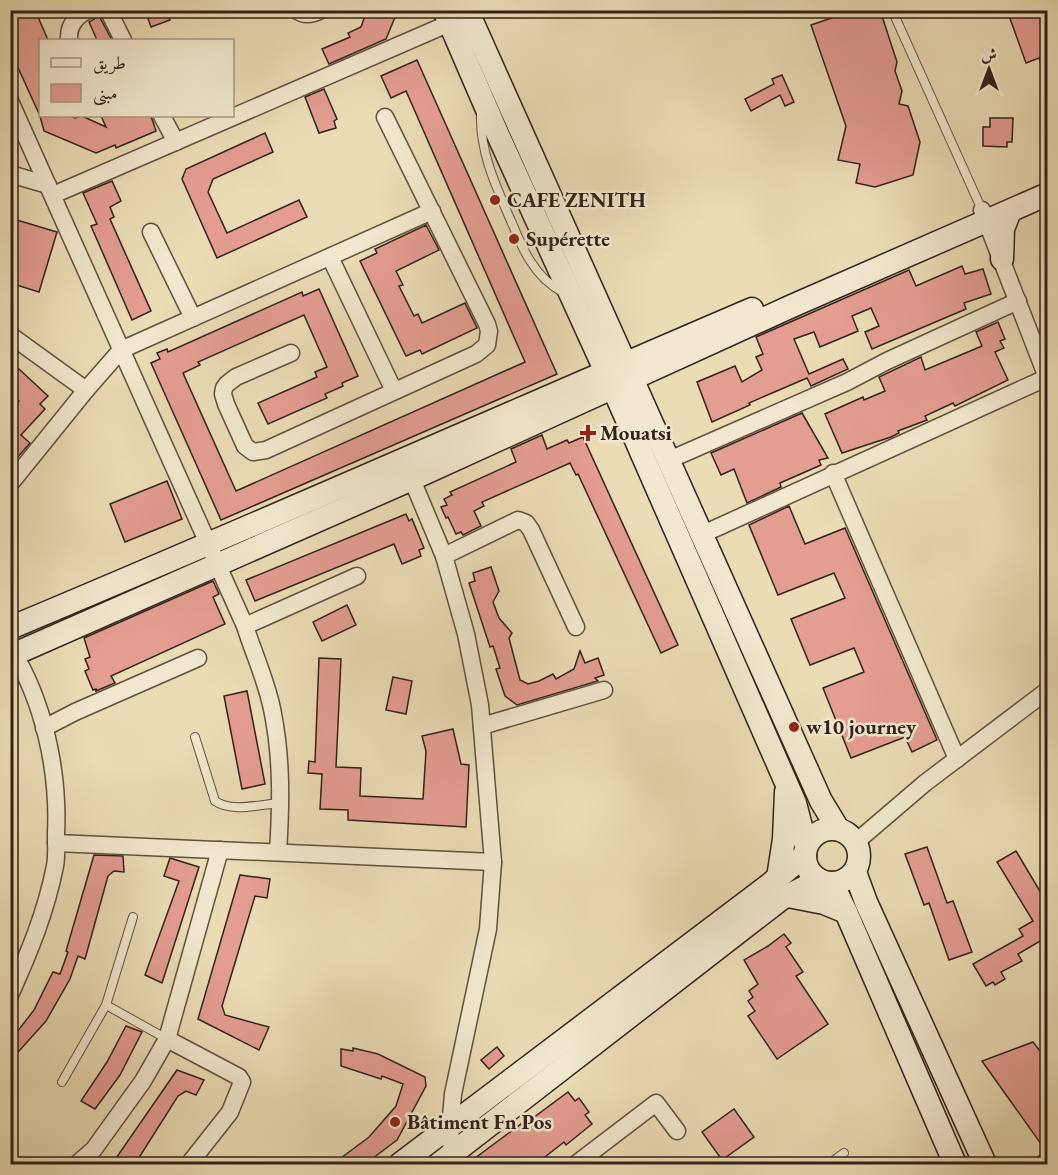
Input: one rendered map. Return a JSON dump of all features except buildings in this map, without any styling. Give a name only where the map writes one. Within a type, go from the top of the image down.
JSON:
[{"type":"main road","points":[[400,1164],[783,887],[844,880],[855,872],[860,857],[821,801],[669,459],[573,298],[483,100],[462,14]]},
{"type":"main road","points":[[462,14],[619,376],[786,782],[800,817],[808,869],[825,882],[846,912],[955,1164]]},
{"type":"main road","points":[[12,652],[402,459],[619,376],[985,216],[1047,180]]},
{"type":"main road","points":[[985,216],[1010,211],[1047,194]]},
{"type":"main road","points":[[1002,259],[1003,230],[1010,211]]},
{"type":"main road","points":[[10,628],[412,479],[619,376]]},
{"type":"main road","points":[[783,887],[786,782]]},
{"type":"main road","points":[[446,1160],[681,976],[783,887],[816,834],[823,830],[847,836]]},
{"type":"main road","points":[[855,872],[861,890],[985,1164]]},
{"type":"main road","points":[[783,887],[846,912]]},
{"type":"street","points":[[69,39],[68,34],[74,21],[88,10]]},
{"type":"street","points":[[108,10],[122,39]]},
{"type":"street","points":[[296,10],[302,14],[321,10]]},
{"type":"street","points":[[234,116],[462,14]]},
{"type":"street","points":[[10,101],[245,626],[273,712],[280,760],[281,802],[278,852]]},
{"type":"street","points":[[163,117],[176,142]]},
{"type":"street","points":[[10,174],[50,190],[176,142],[232,117]]},
{"type":"street","points":[[291,353],[236,377],[224,388],[226,404],[245,446],[253,452],[262,452],[482,351],[489,338],[487,324],[385,117]]},
{"type":"street","points":[[10,484],[121,350],[432,211]]},
{"type":"street","points":[[703,534],[833,473],[1047,379],[985,216]]},
{"type":"street","points":[[152,232],[193,318]]},
{"type":"street","points":[[330,257],[394,391]]},
{"type":"street","points":[[669,459],[848,382],[887,361],[1018,302]]},
{"type":"street","points":[[10,335],[86,390]]},
{"type":"street","points":[[402,459],[444,556],[466,634],[482,726],[493,862],[488,929],[458,1068],[446,1160]]},
{"type":"street","points":[[833,473],[957,759]]},
{"type":"street","points":[[444,556],[518,520],[523,521],[531,530],[576,627]]},
{"type":"street","points":[[245,626],[357,576]]},
{"type":"street","points":[[10,995],[36,935],[55,864],[57,808],[44,728],[30,682],[12,652]]},
{"type":"street","points":[[44,728],[198,658]]},
{"type":"street","points":[[482,726],[604,690]]},
{"type":"street","points":[[847,836],[925,783],[1047,690]]},
{"type":"street","points":[[56,843],[493,862]]},
{"type":"street","points":[[77,1164],[94,1149],[143,1081],[166,1039],[220,850]]},
{"type":"street","points":[[166,1039],[239,1077],[242,1082],[230,1112],[189,1164]]},
{"type":"street","points":[[576,1164],[656,1103],[677,1131]]},
{"type":"lane","points":[[892,10],[985,216]]},
{"type":"lane","points":[[195,737],[215,801],[223,806],[235,807],[281,802]]},
{"type":"lane","points":[[62,1082],[106,1005],[133,917]]},
{"type":"lane","points":[[106,1005],[166,1039]]},
{"type":"lane","points":[[829,1164],[844,1153]]},
{"type":"place","name":"CAFE ZENITH","points":[[495,200]]},
{"type":"place","name":"Supérette","points":[[514,239]]},
{"type":"place","name":"Mouatsi","points":[[588,433]]},
{"type":"place","name":"w10 journey","points":[[794,727]]},
{"type":"place","name":"Bâtiment Fn Pos","points":[[395,1122]]}]
